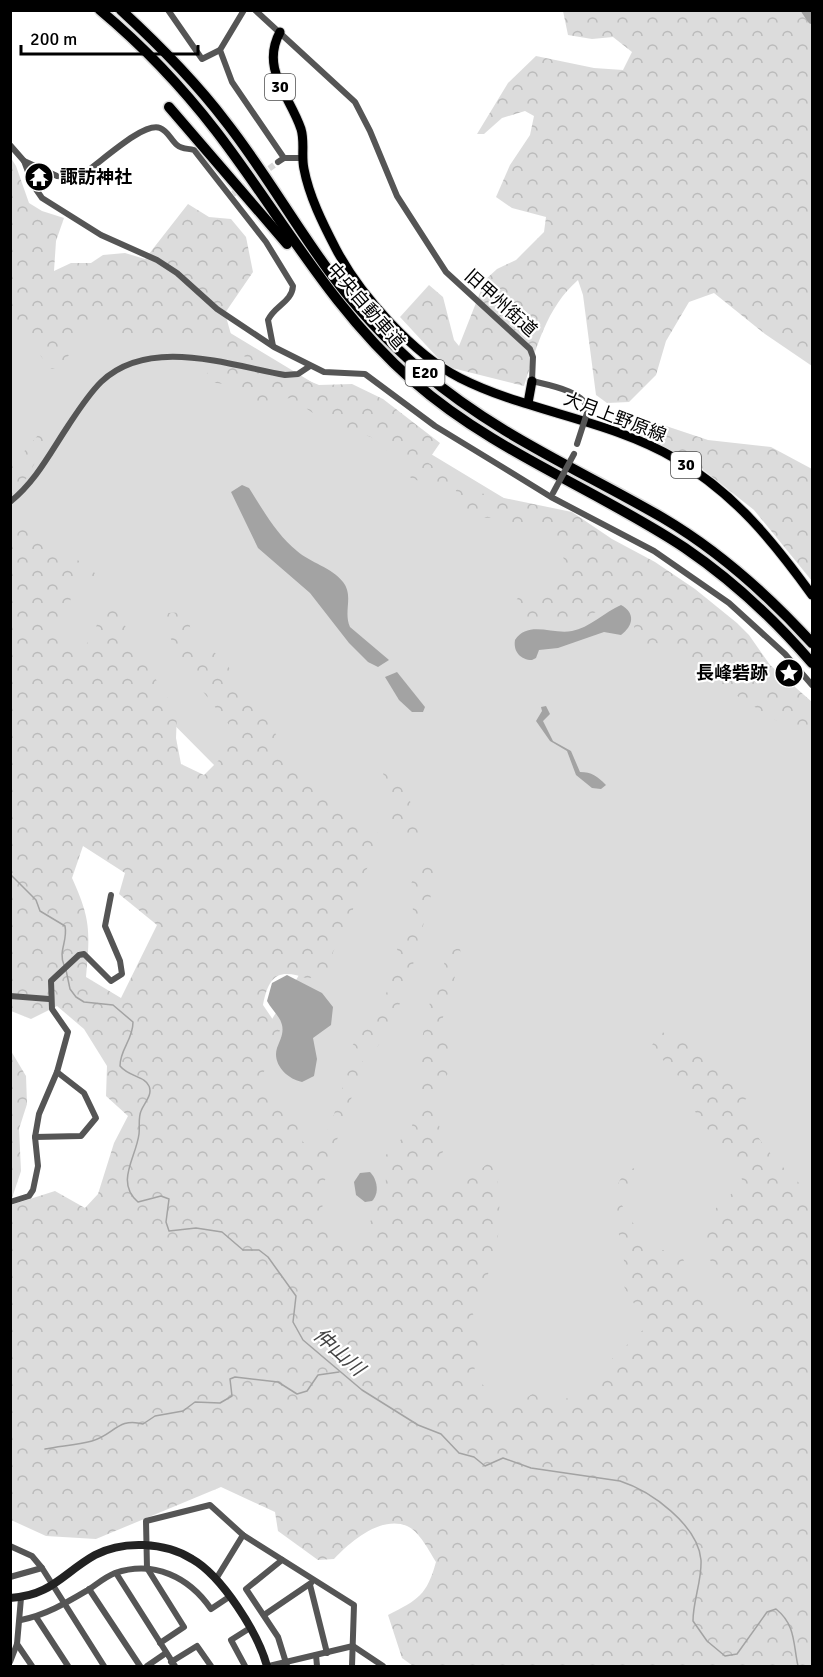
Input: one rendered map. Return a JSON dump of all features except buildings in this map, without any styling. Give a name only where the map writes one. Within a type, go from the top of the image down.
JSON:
[{"type":"highway","name":"中央自動車道","points":[[100,10],[167,74],[208,122],[342,308],[388,358],[445,406],[510,450],[629,514],[686,549],[761,609],[813,663]]},
{"type":"highway","name":"中央自動車道","points":[[122,10],[177,64],[218,112],[329,271],[400,351],[483,417],[695,539],[752,584],[813,643]]},
{"type":"highway","points":[[169,107],[342,308]]},
{"type":"main road","name":"大月上野原線","points":[[280,32],[274,50],[274,72],[301,129],[302,158],[315,202],[336,249],[381,311],[442,367],[472,383],[647,444],[699,473],[751,518],[813,595]]},
{"type":"main road","points":[[528,403],[532,381]]},
{"type":"street","points":[[168,10],[202,59],[220,50],[225,38],[244,10]]},
{"type":"street","name":"旧甲州街道","points":[[255,10],[358,106],[397,196],[446,272],[530,349],[533,357],[532,381]]},
{"type":"street","points":[[220,50],[232,82],[281,160],[302,158]]},
{"type":"street","points":[[24,161],[57,176],[76,178],[131,139],[150,128],[158,127],[177,145],[194,150],[219,179],[266,242],[293,286],[291,297],[276,308],[268,320],[273,347]]},
{"type":"street","points":[[10,145],[24,161],[33,185],[42,198],[101,234],[177,273],[217,309],[273,347],[324,372],[365,374],[435,426],[552,495],[654,551],[694,577],[762,632],[813,685]]},
{"type":"street","points":[[10,502],[31,483],[90,394],[102,381],[128,364],[147,359],[176,357],[285,375],[298,374],[310,366]]},
{"type":"street","points":[[532,381],[577,395],[586,403],[588,410],[574,454],[552,495]]},
{"type":"street","points":[[10,1202],[29,1196],[33,1190],[38,1166],[34,1137],[39,1114],[57,1072],[68,1032],[54,1015],[49,999],[51,981],[79,955],[88,957],[111,981],[120,977],[122,968],[105,926],[111,895]]},
{"type":"street","points":[[10,996],[49,999]]},
{"type":"street","points":[[34,1137],[81,1136],[96,1118],[84,1093],[57,1072]]},
{"type":"street","points":[[160,1643],[184,1627],[147,1568],[146,1521],[210,1505],[243,1535],[311,1582],[354,1605],[352,1666]]},
{"type":"street","points":[[216,1579],[243,1535]]},
{"type":"street","points":[[10,1598],[21,1598],[54,1586],[95,1555],[125,1545],[147,1546],[180,1553],[193,1559],[216,1579],[250,1629],[268,1666],[287,1664],[353,1646],[384,1666]]},
{"type":"street","points":[[10,1546],[32,1556],[42,1568],[104,1666]]},
{"type":"street","points":[[282,1560],[277,1567],[246,1589],[278,1636],[287,1664]]},
{"type":"street","points":[[10,1577],[42,1568]]},
{"type":"street","points":[[21,1620],[36,1617],[63,1604],[116,1573],[147,1568],[182,1579],[197,1590],[211,1609],[228,1598]]},
{"type":"street","points":[[116,1573],[173,1664],[197,1646],[211,1666]]},
{"type":"street","points":[[264,1615],[311,1582]]},
{"type":"street","points":[[311,1582],[327,1653]]},
{"type":"street","points":[[89,1589],[140,1666]]},
{"type":"street","points":[[10,1662],[17,1644],[21,1620],[21,1598]]},
{"type":"street","points":[[36,1617],[68,1666]]},
{"type":"street","points":[[244,1666],[231,1640],[250,1629]]},
{"type":"street","points":[[17,1644],[32,1666]]},
{"type":"street","points":[[147,1666],[166,1653]]},
{"type":"street","points":[[316,1655],[317,1666]]},
{"type":"green space","points":[[563,11],[812,11],[812,366],[765,334],[714,293],[689,302],[666,341],[656,375],[629,402],[607,403],[596,395],[583,295],[578,280],[567,291],[550,316],[538,343],[524,386],[452,368],[437,357],[400,317],[429,285],[443,297],[454,340],[459,346],[485,280],[497,269],[516,260],[544,232],[546,217],[512,208],[496,197],[510,165],[530,135],[534,116],[525,111],[502,118],[484,134],[477,134],[508,83],[536,56],[594,68],[623,70],[632,52],[613,37],[592,39],[568,35]]},
{"type":"green space","points":[[11,158],[29,203],[42,211],[64,218],[56,241],[54,271],[71,263],[91,263],[103,255],[125,253],[145,259],[188,204],[209,217],[231,219],[246,237],[253,272],[225,313],[232,338],[257,360],[319,385],[352,384],[383,399],[440,443],[427,462],[475,492],[572,512],[695,589],[737,623],[749,635],[770,665],[812,702],[812,753],[795,732],[723,687],[680,649],[656,643],[637,646],[633,612],[623,601],[608,605],[580,621],[513,623],[511,610],[520,594],[556,586],[567,577],[561,551],[554,543],[537,530],[526,526],[473,515],[464,507],[455,488],[411,479],[408,469],[371,437],[326,422],[291,398],[248,403],[239,386],[216,383],[204,377],[211,369],[252,364],[246,357],[204,340],[128,340],[109,329],[90,324],[60,368],[51,369],[11,318]]},
{"type":"green space","points":[[11,272],[179,302],[673,600],[812,724],[812,1295],[769,1349],[511,1436],[260,1180],[258,1042],[326,931],[217,768],[110,660],[11,637]]},
{"type":"green space","points":[[654,422],[708,440],[771,447],[812,469],[812,581],[754,510],[692,461],[638,434],[645,424]]},
{"type":"green space","points":[[39,434],[49,437],[26,479],[11,496],[11,467]]},
{"type":"green space","points":[[10,521],[86,565],[98,576],[78,579],[57,637],[84,649],[113,595],[130,638],[177,713],[176,738],[181,764],[204,775],[223,756],[229,725],[184,667],[164,624],[168,613],[188,612],[193,649],[200,655],[212,650],[228,666],[254,707],[268,722],[291,758],[306,774],[319,798],[341,801],[380,835],[378,847],[356,890],[352,916],[333,952],[331,969],[317,973],[309,979],[290,974],[277,976],[268,986],[263,1005],[280,1030],[260,1082],[297,1121],[303,1142],[313,1147],[330,1127],[344,1083],[355,1083],[328,1170],[323,1194],[323,1215],[330,1234],[345,1248],[361,1244],[380,1202],[386,1181],[385,1156],[411,1129],[418,1106],[420,1047],[431,998],[449,951],[460,948],[461,956],[439,1031],[449,1049],[450,1068],[434,1101],[436,1117],[446,1144],[430,1183],[436,1193],[456,1190],[493,1159],[502,1170],[497,1188],[500,1214],[498,1237],[486,1279],[472,1312],[480,1329],[474,1373],[499,1406],[519,1403],[538,1390],[555,1401],[582,1395],[600,1370],[644,1329],[642,1317],[622,1280],[624,1261],[614,1216],[614,1195],[626,1170],[635,1168],[640,1174],[637,1184],[626,1184],[620,1191],[620,1202],[643,1239],[656,1249],[681,1253],[685,1264],[682,1280],[745,1328],[758,1316],[715,1267],[706,1252],[704,1236],[708,1220],[721,1203],[744,1185],[741,1177],[694,1110],[691,1090],[651,1047],[660,1031],[685,1043],[723,1074],[746,1079],[753,1095],[741,1102],[740,1111],[750,1122],[762,1143],[781,1165],[802,1186],[812,1186],[812,1666],[413,1666],[402,1658],[388,1615],[420,1595],[429,1582],[436,1562],[420,1537],[407,1526],[387,1524],[377,1527],[357,1538],[334,1559],[318,1560],[278,1531],[275,1512],[221,1487],[96,1539],[46,1536],[11,1520],[11,1205],[55,1191],[85,1208],[98,1194],[114,1143],[128,1116],[106,1096],[107,1066],[84,1029],[57,1006],[31,1019],[11,1011]],"holes":[[[83,846],[125,873],[119,894],[157,925],[121,998],[86,977],[88,926],[83,905],[72,878]]]},
{"type":"green space","points":[[386,767],[411,803],[418,823],[417,843],[423,853],[429,854],[434,864],[431,895],[408,984],[387,1034],[370,1056],[352,1046],[383,1000],[391,983],[399,954],[395,944],[410,923],[413,909],[408,895],[420,854],[407,835],[392,827],[388,813],[391,798],[382,770]]},
{"type":"green space","points":[[11,1051],[26,1076],[27,1104],[19,1129],[21,1171],[11,1201]]},
{"type":"green space","points":[[359,1056],[364,1064],[362,1075],[352,1079],[344,1073],[351,1058]]},
{"type":"shaded area","points":[[242,485],[249,488],[271,522],[290,545],[343,582],[348,593],[350,627],[389,660],[378,667],[368,662],[349,643],[310,593],[258,548],[231,492]]},
{"type":"shaded area","points":[[621,605],[629,612],[631,620],[628,628],[621,635],[604,632],[558,648],[539,650],[536,658],[532,660],[524,659],[517,652],[515,640],[520,634],[534,629],[572,631],[591,623]]},
{"type":"shaded area","points":[[397,672],[425,707],[423,712],[412,712],[399,700],[385,677]]},
{"type":"shaded area","points":[[546,706],[550,714],[543,721],[553,741],[571,751],[580,772],[594,775],[606,785],[601,789],[592,788],[576,775],[567,751],[550,741],[536,721],[542,711],[541,707]]},
{"type":"shaded area","points":[[287,975],[322,993],[333,1007],[331,1025],[313,1038],[317,1059],[314,1076],[302,1082],[291,1078],[279,1065],[276,1054],[282,1034],[282,1025],[267,1001],[272,983]]},
{"type":"shaded area","points":[[370,1172],[376,1182],[377,1190],[372,1201],[365,1202],[356,1195],[354,1182],[360,1173]]},
{"type":"waterway","points":[[806,10],[812,19]]},
{"type":"waterway","name":"仲山川","points":[[10,874],[36,900],[40,911],[65,926],[62,955],[64,965]]},
{"type":"waterway","name":"仲山川","points":[[66,970],[70,989],[76,997],[84,1002],[113,1005],[133,1022],[120,1066],[144,1080],[150,1089],[140,1114],[139,1134],[127,1178],[131,1194],[138,1202],[161,1196],[169,1199],[166,1222],[169,1231],[196,1228],[222,1232],[243,1250],[259,1250],[268,1257],[296,1296],[293,1322],[303,1340],[362,1390],[418,1425],[441,1434],[459,1453],[474,1457],[485,1466],[503,1458],[531,1468],[620,1481],[658,1501],[682,1522],[698,1547],[701,1568],[693,1621],[707,1641],[725,1656],[737,1654],[767,1612],[776,1609],[790,1628],[798,1666]]},
{"type":"waterway","points":[[45,1449],[92,1441],[122,1425],[135,1422],[143,1424],[155,1416],[183,1411],[195,1402],[220,1403],[232,1396],[230,1379],[235,1377],[278,1382],[297,1394],[307,1391],[318,1375],[339,1372]]},
{"type":"tunnel","points":[[262,174],[278,162]]},
{"type":"tunnel","points":[[233,194],[253,180]]},
{"type":"place","name":"諏訪神社","points":[[39,177]]},
{"type":"place","name":"長峰砦跡","points":[[789,673]]}]
